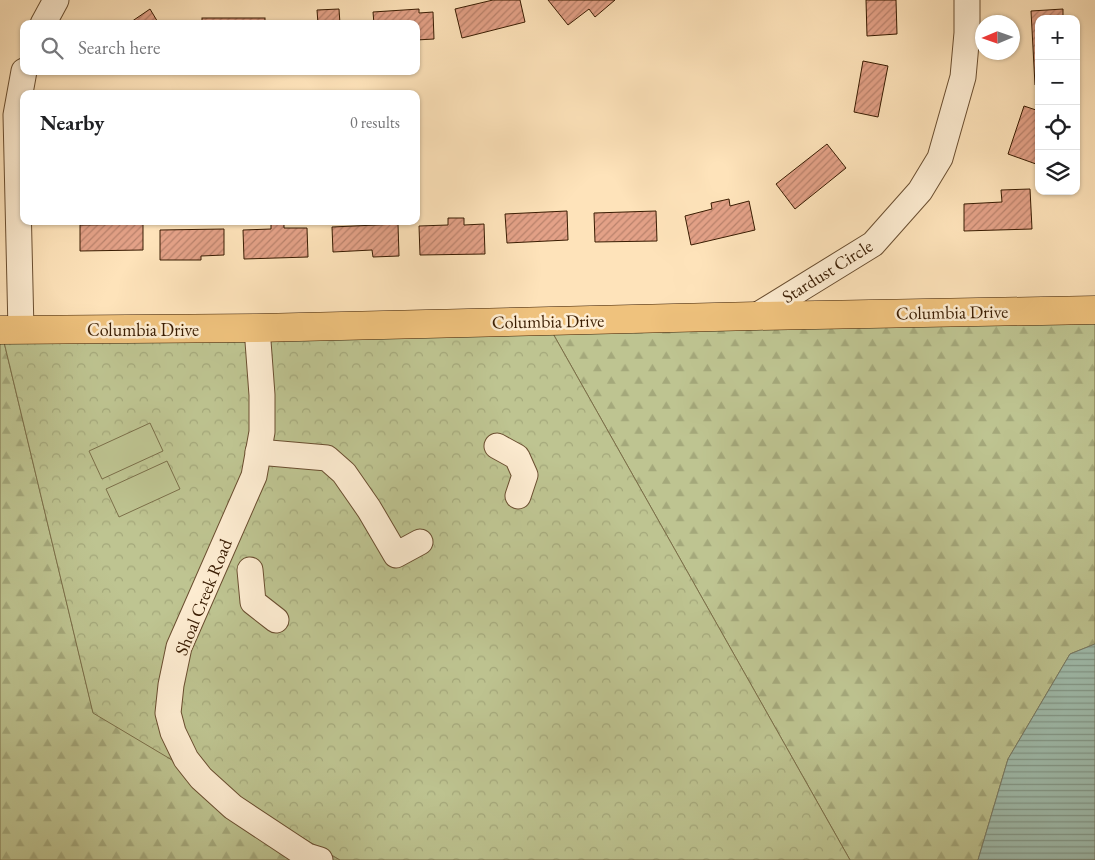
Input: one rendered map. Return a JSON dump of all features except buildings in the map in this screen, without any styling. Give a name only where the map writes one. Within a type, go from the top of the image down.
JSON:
[{"type":"main road","name":"Columbia Drive","points":[[11,330],[257,328],[1095,310]]},
{"type":"street","points":[[45,20],[56,0]]},
{"type":"street","name":"Stardust Circle","points":[[756,316],[873,244],[920,191],[940,158],[962,77],[967,33],[967,0]]},
{"type":"street","points":[[21,90],[23,75]]},
{"type":"street","points":[[11,330],[16,115],[20,93]]},
{"type":"street","name":"Shoal Creek Road","points":[[257,328],[262,395],[262,432],[254,476],[179,647],[171,685],[168,712],[173,732],[186,759],[201,778],[233,807],[307,856],[320,860]]},
{"type":"street","points":[[497,446],[517,457],[526,475],[518,496]]},
{"type":"street","points":[[258,452],[327,458],[349,480],[369,509],[396,555],[420,542]]},
{"type":"street","points":[[250,570],[253,602],[276,620]]},
{"type":"green space","points":[[1095,312],[1095,644],[1070,654],[1008,759],[978,860],[850,860],[547,323]]},
{"type":"green space","points":[[547,323],[850,860],[340,860],[93,713],[4,342]]},
{"type":"green space","points":[[0,342],[4,342],[93,712],[340,860],[0,860]]},
{"type":"green space","points":[[150,423],[163,451],[102,479],[89,451]]},
{"type":"green space","points":[[167,461],[180,489],[119,517],[106,489]]},
{"type":"shaded area","points":[[1095,644],[1095,860],[978,860],[1008,759],[1070,654]]}]
